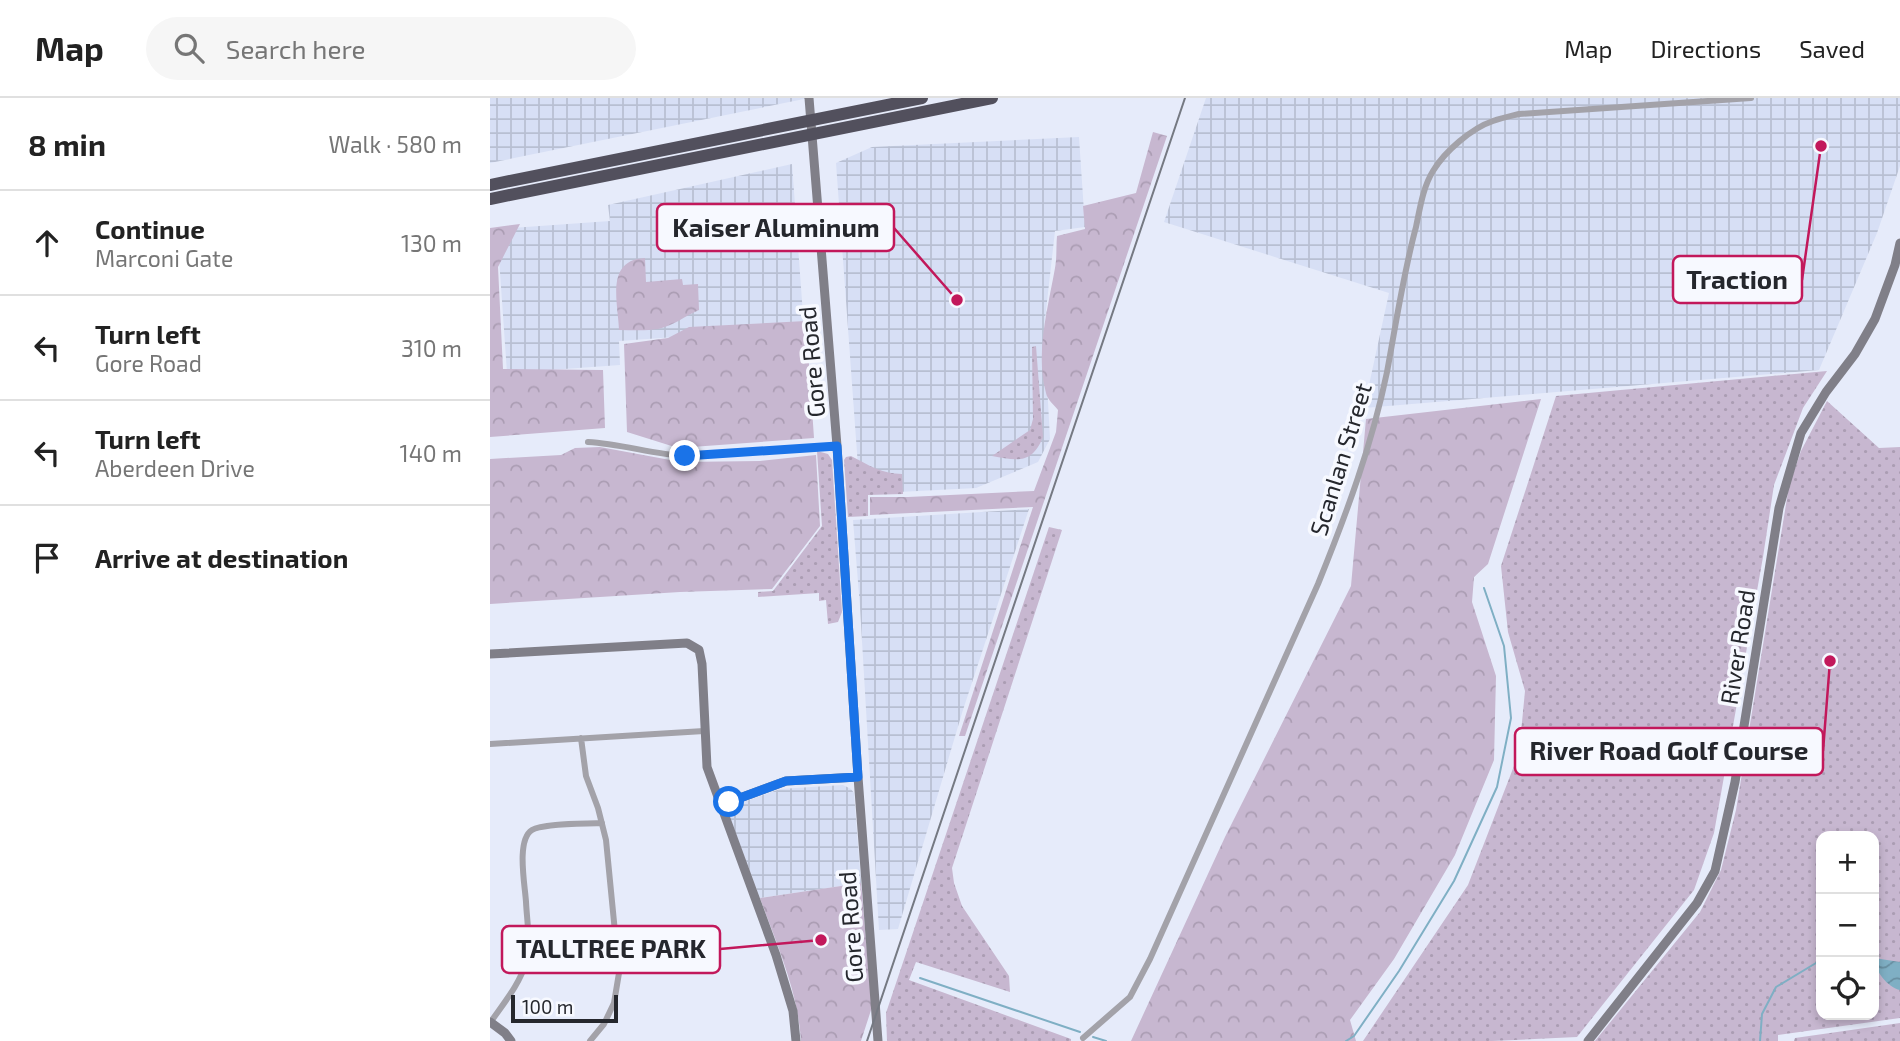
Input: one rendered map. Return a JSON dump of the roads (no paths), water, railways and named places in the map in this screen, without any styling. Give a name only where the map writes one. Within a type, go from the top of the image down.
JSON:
[{"type":"highway","points":[[490,185],[922,98]]},
{"type":"highway","points":[[490,199],[992,98]]},
{"type":"street","name":"Gore Road","points":[[809,98],[837,446],[878,1041]]},
{"type":"street","name":"Scanlan Street","points":[[1083,1038],[1130,997],[1150,959],[1339,534],[1372,433],[1421,201],[1432,172],[1454,146],[1471,134],[1491,121],[1519,114],[1751,98]]},
{"type":"street","name":"River Road","points":[[1588,1041],[1697,903],[1715,871],[1735,782],[1779,508],[1797,446],[1801,433],[1826,392],[1855,354],[1875,319],[1895,265],[1900,243]]},
{"type":"street","points":[[588,442],[685,456],[837,446]]},
{"type":"street","points":[[490,654],[687,643],[699,650],[708,767],[776,955],[793,1011],[796,1041]]},
{"type":"street","points":[[490,744],[704,730]]},
{"type":"street","points":[[581,738],[586,776],[606,840],[619,973],[614,1003],[604,1024],[590,1041]]},
{"type":"street","points":[[720,805],[786,781],[858,777]]},
{"type":"street","points":[[511,1041],[490,1022],[516,985],[526,961],[528,934],[524,839],[530,831],[539,826],[602,823]]},
{"type":"water","points":[[1879,959],[1900,962],[1900,990],[1879,973]]},
{"type":"waterway","points":[[1346,1041],[1354,1036],[1399,971],[1454,881],[1497,787],[1511,718],[1504,646],[1484,588]]},
{"type":"waterway","points":[[1760,1041],[1762,1014],[1776,987],[1816,963]]},
{"type":"waterway","points":[[920,978],[1080,1032]]},
{"type":"waterway","points":[[1093,1037],[1106,1041]]},
{"type":"railway","points":[[867,1041],[1185,98]]},
{"type":"place","name":"Traction","points":[[1821,146]]},
{"type":"place","name":"Kaiser Aluminum","points":[[957,300]]},
{"type":"place","name":"River Road Golf Course","points":[[1830,661]]},
{"type":"place","name":"TALLTREE PARK","points":[[821,940]]}]
